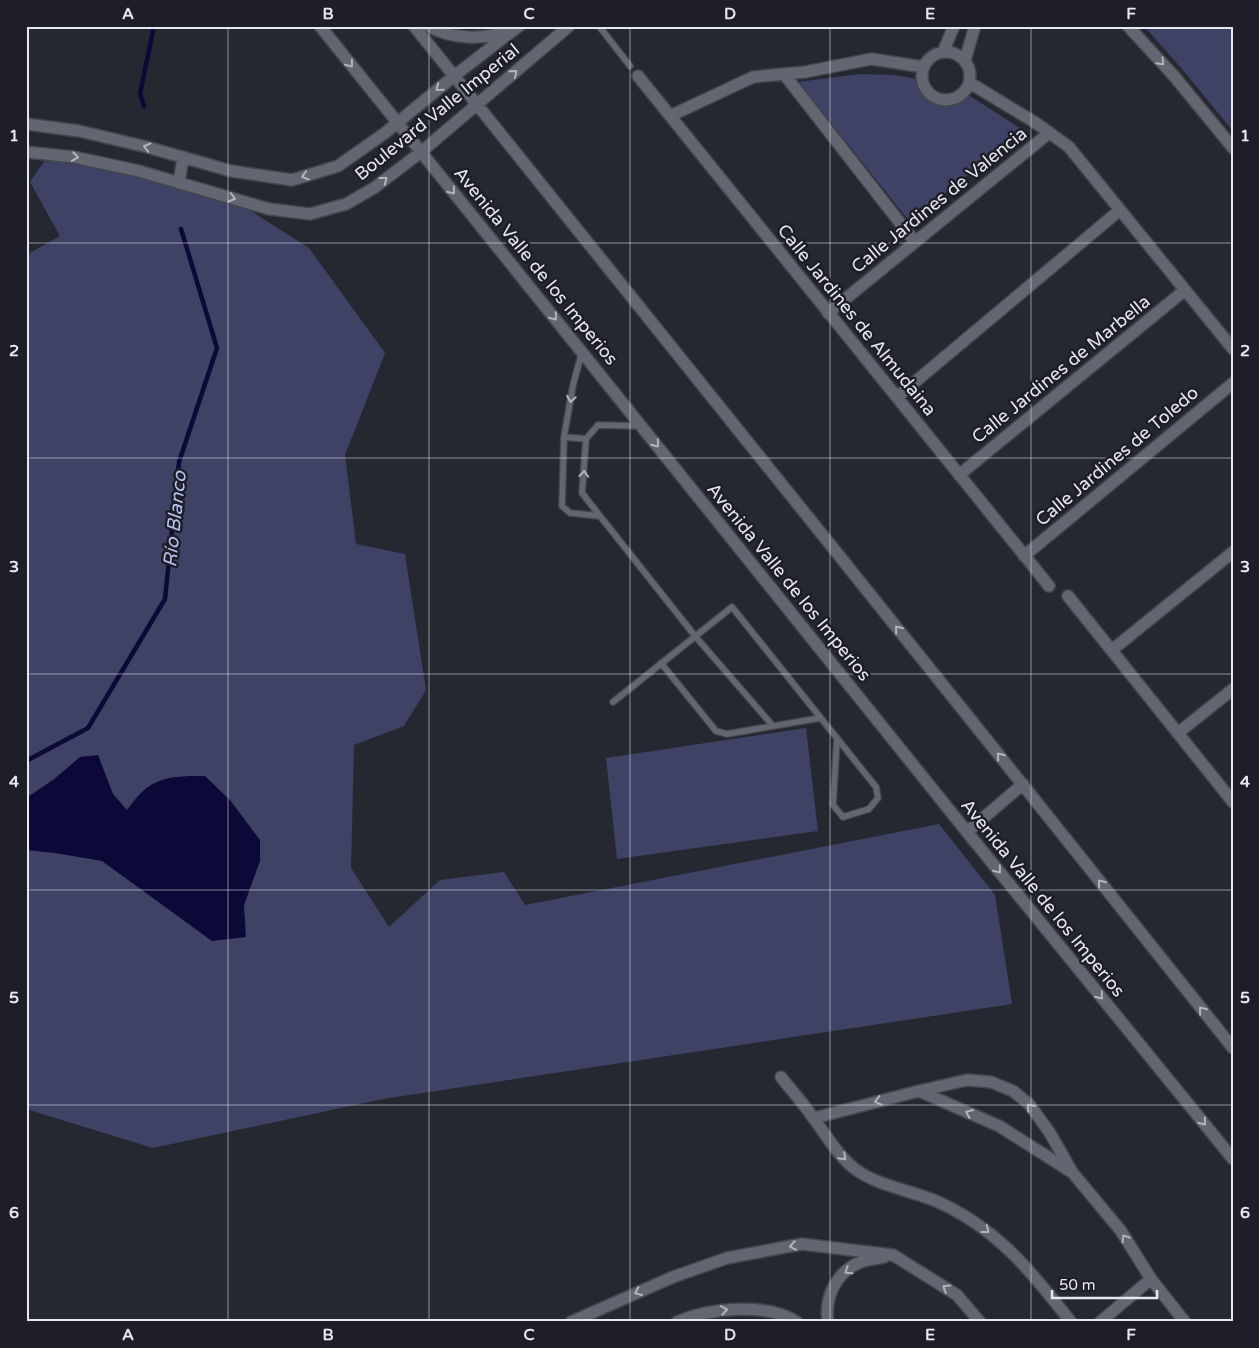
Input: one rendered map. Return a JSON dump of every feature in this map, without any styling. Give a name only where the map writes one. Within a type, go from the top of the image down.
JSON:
[{"type":"street","name":"Avenida Valle de los Imperios","points":[[320,26],[967,832],[1233,1159]]},
{"type":"street","points":[[414,26],[1233,1048]]},
{"type":"street","points":[[428,26],[463,37],[496,35],[518,26]]},
{"type":"street","name":"Boulevard Valle Imperial","points":[[26,124],[79,131],[231,170],[292,180],[338,166],[518,26]]},
{"type":"street","name":"Boulevard Valle Imperial","points":[[26,152],[74,157],[139,171],[269,209],[310,214],[346,204],[374,188],[421,152],[569,26]]},
{"type":"street","points":[[943,52],[954,26]]},
{"type":"street","points":[[965,60],[975,26]]},
{"type":"street","points":[[1128,26],[1174,76],[1233,148]]},
{"type":"street","points":[[943,52],[955,53],[965,60],[970,71],[970,83],[963,94],[952,100],[939,100],[928,92],[922,81],[924,67],[931,57],[943,52]]},
{"type":"street","points":[[670,116],[753,77],[805,72],[871,59],[924,67]]},
{"type":"street","points":[[784,74],[915,242]]},
{"type":"street","name":"Calle Jardines de Almudaina","points":[[638,76],[1049,586]]},
{"type":"street","points":[[970,83],[1069,147],[1233,349]]},
{"type":"street","name":"Calle Jardines de Valencia","points":[[828,313],[1049,133]]},
{"type":"street","points":[[179,183],[183,157]]},
{"type":"street","points":[[896,398],[1120,210]]},
{"type":"street","name":"Calle Jardines de Marbella","points":[[959,475],[1185,290]]},
{"type":"street","name":"Calle Jardines de Toledo","points":[[1024,556],[1233,383]]},
{"type":"street","points":[[1112,650],[1233,552]]},
{"type":"street","points":[[1068,596],[1233,802]]},
{"type":"street","points":[[1178,733],[1233,689]]},
{"type":"street","points":[[967,832],[1023,784]]},
{"type":"street","points":[[781,1077],[814,1118],[838,1153],[854,1168],[870,1178],[935,1200],[968,1216],[1005,1245],[1036,1277],[1071,1322]]},
{"type":"street","points":[[814,1118],[919,1090],[968,1080],[991,1082],[1013,1091],[1029,1104],[1050,1133],[1072,1172],[1121,1231],[1151,1279],[1185,1322]]},
{"type":"street","points":[[919,1090],[998,1126],[1072,1172]]},
{"type":"street","points":[[571,1322],[673,1277],[727,1258],[802,1244],[893,1255],[956,1295],[980,1322]]},
{"type":"street","points":[[828,1322],[829,1294],[841,1275],[861,1262],[893,1255]]},
{"type":"street","points":[[1100,1322],[1151,1279]]},
{"type":"street","points":[[677,1322],[688,1316],[731,1308],[763,1310],[792,1318],[797,1322]]},
{"type":"lane","points":[[599,26],[630,66]]},
{"type":"lane","points":[[582,352],[573,385],[564,437],[562,506],[570,513],[600,516]]},
{"type":"lane","points":[[642,426],[598,425],[586,439],[582,493],[695,636],[773,726]]},
{"type":"lane","points":[[564,437],[586,439]]},
{"type":"lane","points":[[613,702],[732,607],[820,718],[837,738],[876,787],[878,798],[869,809],[843,817],[833,805],[837,738]]},
{"type":"lane","points":[[661,663],[716,731],[727,734],[820,718]]},
{"type":"shaded area","points":[[1144,26],[1233,26],[1233,131],[1182,69]]},
{"type":"shaded area","points":[[859,74],[893,75],[918,79],[926,97],[938,105],[952,104],[970,96],[1023,130],[910,222],[798,82]]},
{"type":"shaded area","points":[[48,156],[232,199],[309,248],[385,353],[345,455],[356,544],[405,554],[426,690],[404,726],[354,745],[351,868],[389,927],[440,880],[504,872],[525,905],[939,824],[995,895],[1012,1004],[383,1099],[153,1148],[26,1109],[26,255],[60,236],[30,182]]},
{"type":"shaded area","points":[[806,728],[818,831],[617,859],[606,758]]},
{"type":"shaded area","points":[[98,755],[113,794],[127,810],[146,788],[162,780],[178,777],[205,776],[230,800],[260,840],[260,861],[244,905],[246,937],[212,941],[102,861],[26,850],[26,798],[53,780],[80,757]]},
{"type":"waterway","name":"Río Blanco","points":[[144,106],[140,94],[154,26]]},
{"type":"waterway","name":"Río Blanco","points":[[26,761],[88,728],[165,599],[179,462],[217,348],[181,229]]}]
